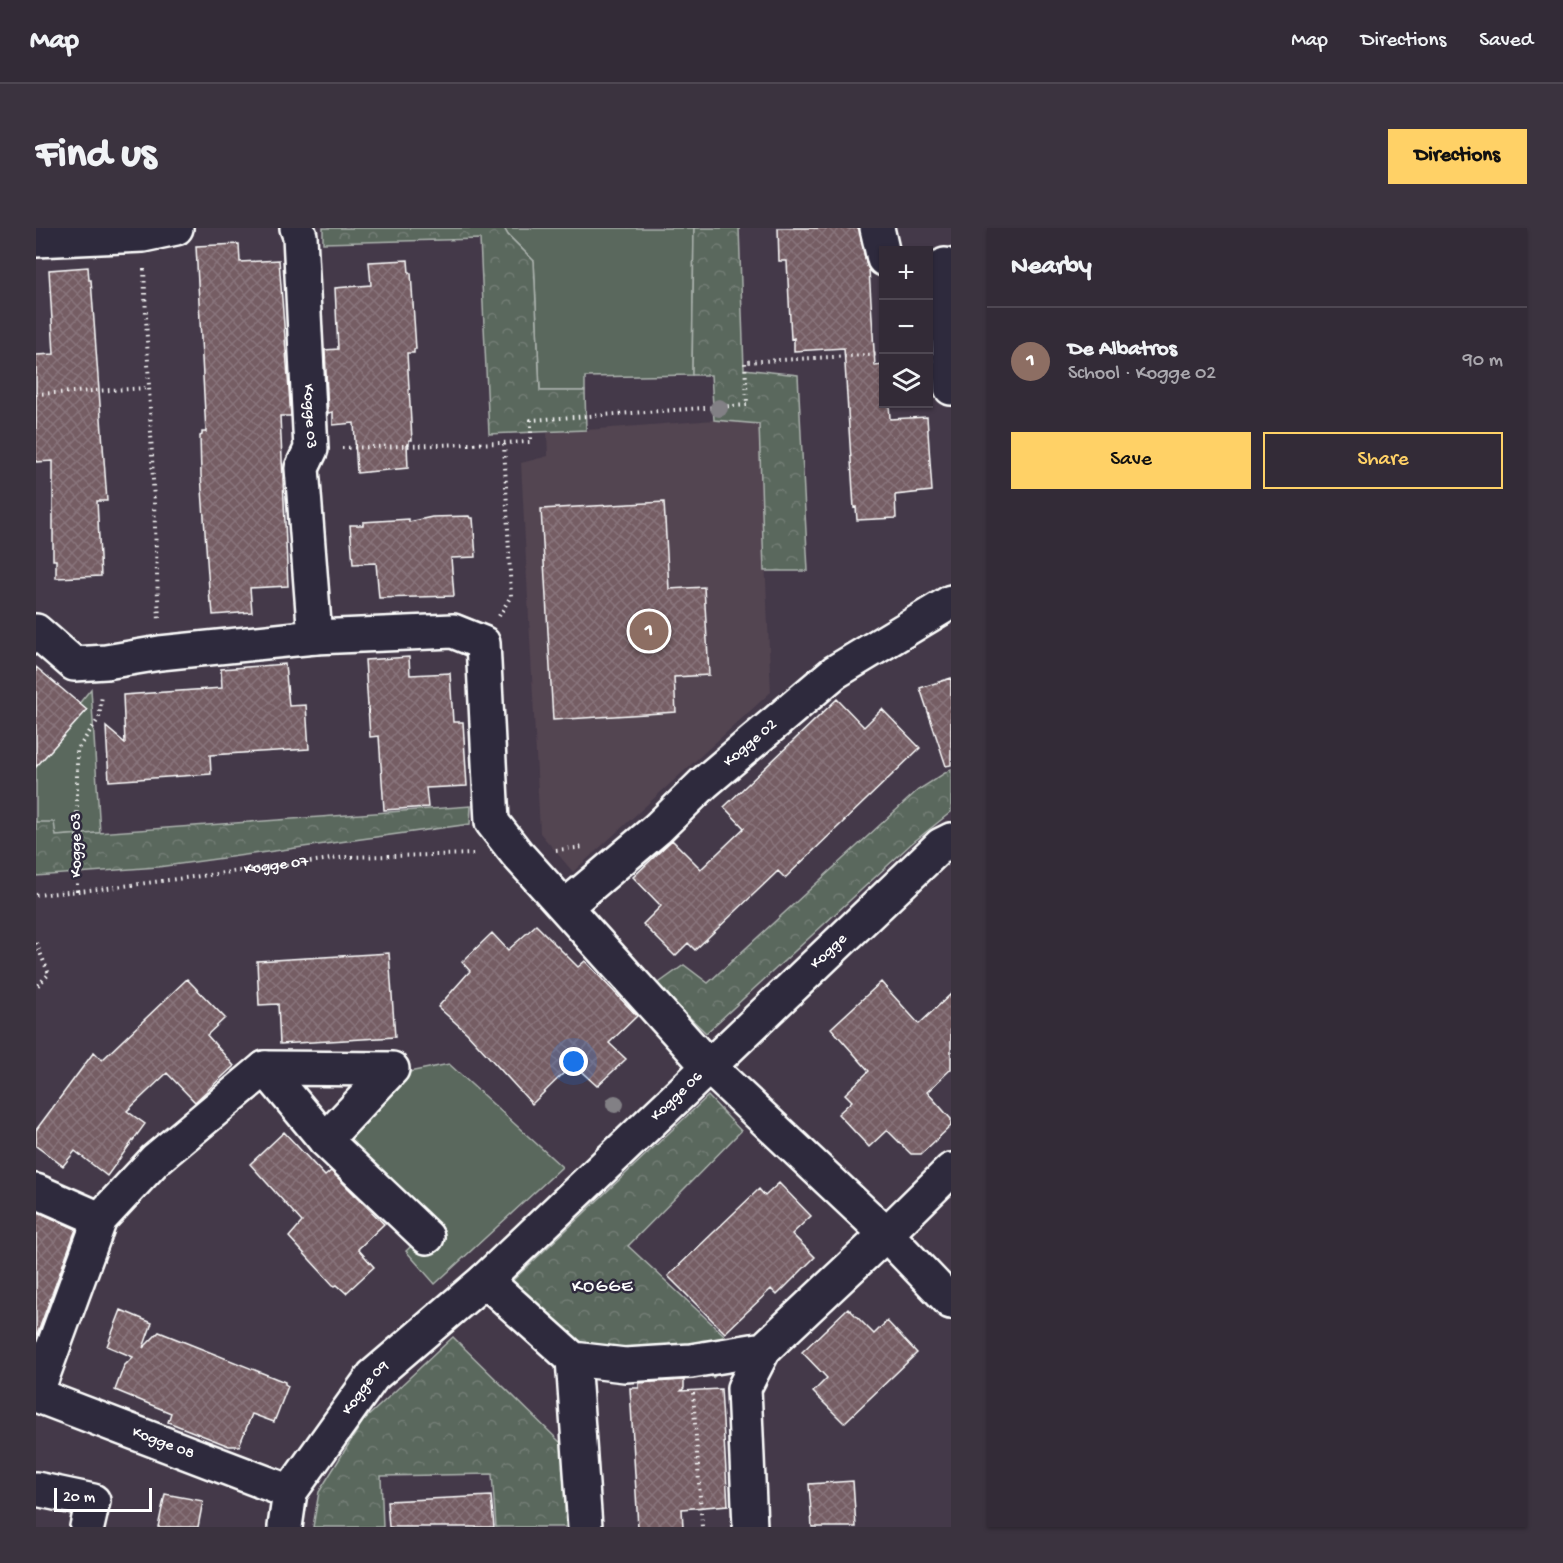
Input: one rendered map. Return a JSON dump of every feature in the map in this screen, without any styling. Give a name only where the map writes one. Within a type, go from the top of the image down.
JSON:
[{"type":"street","points":[[36,240],[143,235],[176,228]]},
{"type":"street","name":"Kogge 03","points":[[297,228],[300,236],[311,449],[302,468],[315,637]]},
{"type":"street","points":[[877,228],[881,246]]},
{"type":"street","points":[[941,265],[938,329],[951,388]]},
{"type":"street","name":"Kogge 02","points":[[566,906],[641,842],[704,783],[835,672],[951,602]]},
{"type":"street","points":[[36,631],[74,664],[106,662],[160,652],[315,637],[453,631],[483,643],[492,822],[517,854],[708,1066]]},
{"type":"street","name":"Kogge","points":[[708,1066],[941,845],[951,840]]},
{"type":"street","name":"Kogge 06","points":[[486,1280],[708,1066],[886,1234],[951,1302]]},
{"type":"street","points":[[265,1068],[325,1140],[427,1237]]},
{"type":"street","points":[[36,1394],[100,1219],[155,1160],[265,1068],[392,1069],[325,1140]]},
{"type":"street","points":[[750,1527],[744,1388],[764,1349],[951,1170]]},
{"type":"street","points":[[36,1191],[100,1219]]},
{"type":"street","points":[[486,1280],[573,1359],[625,1365],[691,1361],[764,1349]]},
{"type":"street","name":"Kogge 09","points":[[285,1527],[291,1492],[373,1376],[486,1280]]},
{"type":"street","points":[[573,1359],[585,1527]]},
{"type":"street","name":"Kogge 08","points":[[36,1394],[291,1492]]},
{"type":"street","points":[[36,1489],[93,1501],[87,1527]]},
{"type":"path","points":[[143,235],[160,652]]},
{"type":"path","points":[[311,449],[531,442],[531,420],[747,405],[745,362],[879,354]]},
{"type":"path","points":[[36,394],[149,388]]},
{"type":"path","points":[[483,643],[511,596],[504,443]]},
{"type":"path","name":"Kogge 03","points":[[77,891],[77,750],[99,718],[106,662]]},
{"type":"path","name":"Kogge 07","points":[[36,895],[347,857],[517,854],[641,842]]},
{"type":"path","points":[[36,943],[49,974],[36,987]]},
{"type":"path","points":[[691,1361],[702,1527]]},
{"type":"shaded area","points":[[714,420],[759,423],[771,692],[573,872],[540,833],[521,463],[548,456],[547,433]]},
{"type":"green space","points":[[323,228],[504,228],[534,261],[540,391],[585,391],[586,430],[489,434],[480,239],[323,243]]},
{"type":"green space","points":[[504,228],[694,228],[692,375],[585,377],[585,391],[540,391],[534,261]]},
{"type":"green space","points":[[694,228],[739,228],[744,369],[798,375],[808,571],[764,571],[759,424],[714,420],[711,375],[692,375]]},
{"type":"green space","points":[[91,689],[100,833],[56,836],[36,822],[36,756]]},
{"type":"green space","points":[[951,769],[951,812],[911,844],[706,1033],[656,985],[684,965],[708,983],[918,790]]},
{"type":"green space","points":[[471,806],[470,824],[158,867],[36,876],[36,822],[54,822],[56,836]]},
{"type":"green space","points":[[449,1064],[562,1167],[435,1284],[406,1251],[426,1232],[350,1139],[409,1072]]},
{"type":"green space","points":[[708,1096],[741,1131],[628,1246],[734,1344],[735,1354],[713,1378],[680,1348],[582,1357],[511,1282]]},
{"type":"green space","points":[[453,1337],[562,1444],[566,1527],[496,1527],[492,1474],[381,1476],[383,1527],[313,1527],[319,1492],[363,1421]]},
{"type":"building","points":[[778,228],[859,228],[869,270],[875,366],[879,366],[879,408],[889,408],[890,419],[927,417],[932,491],[895,495],[896,518],[857,520],[856,507],[854,508],[844,348],[794,351],[794,338],[791,339],[787,261],[779,261]]},
{"type":"building","points":[[239,244],[240,262],[279,260],[291,416],[280,416],[288,586],[250,588],[252,612],[213,615],[212,603],[210,603],[201,475],[200,436],[202,432],[206,432],[196,246]]},
{"type":"building","points":[[408,260],[409,273],[411,273],[416,349],[414,353],[407,353],[412,440],[409,440],[407,444],[408,468],[357,473],[354,423],[333,425],[333,412],[328,413],[325,350],[338,349],[335,288],[371,285],[369,262]]},
{"type":"building","points":[[88,267],[89,280],[91,280],[107,501],[97,501],[101,576],[56,578],[56,560],[53,560],[53,461],[36,462],[36,355],[54,354],[49,270]]},
{"type":"building","points":[[664,502],[669,589],[704,587],[709,675],[674,677],[676,712],[553,720],[541,509]]},
{"type":"building","points":[[469,516],[473,518],[476,557],[451,558],[454,596],[379,598],[376,563],[353,564],[350,525],[363,525],[363,522],[409,519],[409,522],[432,517]]},
{"type":"building","points":[[409,657],[410,675],[450,673],[453,722],[463,722],[467,786],[426,788],[428,807],[384,810],[379,736],[370,737],[365,660]]},
{"type":"building","points":[[285,664],[289,706],[306,705],[309,749],[210,755],[211,774],[109,781],[106,727],[125,743],[123,695],[222,688],[221,669]]},
{"type":"building","points":[[36,667],[87,710],[36,767]]},
{"type":"building","points":[[951,678],[951,765],[946,766],[920,688]]},
{"type":"building","points":[[837,699],[864,727],[882,709],[920,748],[785,878],[778,871],[695,950],[688,943],[675,956],[643,924],[661,906],[633,877],[672,840],[701,869],[744,828],[724,807]]},
{"type":"building","points":[[536,925],[578,967],[585,961],[637,1016],[609,1043],[626,1059],[597,1086],[573,1064],[532,1104],[467,1033],[438,1007],[470,971],[462,962],[492,933],[508,950]]},
{"type":"building","points":[[389,953],[395,1037],[280,1044],[278,1004],[259,1005],[257,961]]},
{"type":"building","points":[[187,979],[225,1018],[207,1035],[234,1066],[195,1102],[167,1073],[127,1111],[145,1124],[107,1176],[75,1151],[63,1166],[36,1146],[36,1130],[94,1052],[102,1060]]},
{"type":"building","points":[[881,982],[919,1024],[951,994],[951,1069],[927,1092],[951,1119],[951,1126],[921,1154],[911,1154],[887,1130],[869,1147],[838,1114],[852,1101],[845,1094],[869,1071],[831,1028]]},
{"type":"building","points":[[284,1132],[325,1176],[331,1171],[384,1224],[358,1249],[374,1267],[346,1293],[337,1285],[333,1285],[289,1237],[302,1222],[250,1164]]},
{"type":"building","points":[[779,1183],[811,1216],[792,1234],[815,1257],[777,1295],[771,1289],[725,1333],[668,1276],[759,1189],[765,1196]]},
{"type":"building","points":[[36,1211],[76,1229],[37,1335],[36,1334]]},
{"type":"building","points":[[848,1308],[874,1334],[887,1321],[917,1353],[844,1423],[813,1392],[827,1378],[802,1352]]},
{"type":"building","points":[[121,1310],[152,1323],[143,1348],[159,1332],[285,1382],[288,1386],[274,1422],[252,1414],[239,1446],[229,1446],[168,1422],[171,1413],[115,1390],[124,1366],[133,1357],[107,1346]]},
{"type":"building","points":[[684,1380],[684,1388],[681,1391],[721,1389],[728,1505],[682,1509],[683,1527],[638,1527],[630,1388],[639,1388],[639,1383]]},
{"type":"building","points":[[853,1481],[856,1527],[812,1527],[809,1484]]},
{"type":"building","points":[[165,1494],[203,1501],[198,1527],[158,1527]]},
{"type":"building","points":[[491,1496],[494,1527],[389,1527],[387,1501]]},
{"type":"place","name":"De Albatros","points":[[649,631]]},
{"type":"district","name":"KOGGE","points":[[603,1287]]}]
